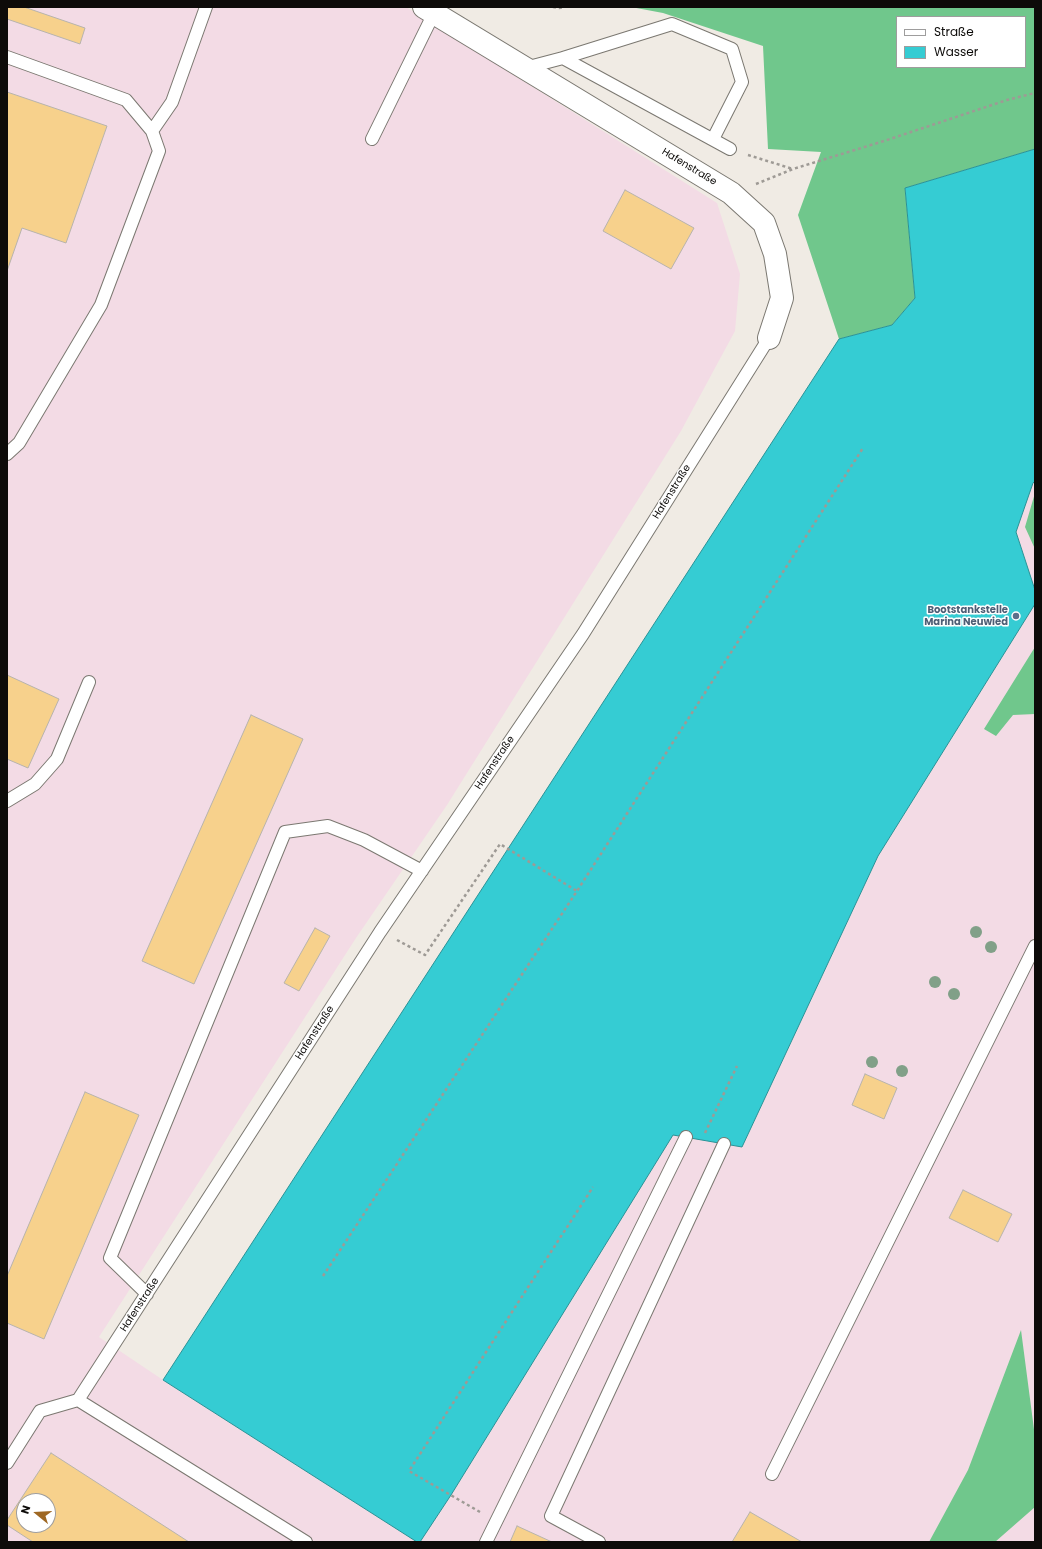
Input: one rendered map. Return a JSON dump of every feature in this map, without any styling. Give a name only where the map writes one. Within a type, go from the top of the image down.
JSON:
[{"type":"street","name":"Hafenstraße","points":[[429,10],[731,193],[764,223],[775,254],[782,298],[769,338]]},
{"type":"lane","points":[[152,131],[172,102],[206,7]]},
{"type":"lane","points":[[372,139],[429,10]]},
{"type":"lane","points":[[525,68],[563,58],[672,24],[732,49],[742,82],[713,139]]},
{"type":"lane","points":[[7,57],[126,100],[152,131],[159,151],[101,305],[19,443],[7,454]]},
{"type":"lane","points":[[563,58],[730,149]]},
{"type":"lane","name":"Hafenstraße","points":[[78,1400],[376,938],[583,634],[769,338]]},
{"type":"lane","points":[[7,801],[35,784],[57,759],[89,682]]},
{"type":"lane","points":[[147,1294],[110,1258],[284,832],[328,826],[364,840],[422,870]]},
{"type":"lane","points":[[772,1474],[1035,946]]},
{"type":"lane","points":[[486,1542],[686,1137]]},
{"type":"lane","points":[[598,1542],[551,1516],[724,1144]]},
{"type":"lane","points":[[7,1463],[40,1411],[78,1400],[306,1542]]},
{"type":"path","points":[[553,7],[564,7]]},
{"type":"path","points":[[731,193],[793,169],[884,141],[1007,100],[1035,93]]},
{"type":"path","points":[[730,149],[793,169]]},
{"type":"path","points":[[323,1276],[577,891],[863,448]]},
{"type":"path","points":[[408,946],[425,955],[500,844],[577,891]]},
{"type":"path","points":[[496,1522],[409,1472],[593,1187]]},
{"type":"shaded area","points":[[7,7],[406,7],[717,203],[740,274],[735,331],[681,431],[447,805],[356,938],[99,1337],[163,1380],[417,1542],[7,1542]]},
{"type":"shaded area","points":[[1035,481],[1035,590],[1016,532],[1033,482]]},
{"type":"shaded area","points":[[1035,604],[1035,1542],[420,1542],[451,1495],[673,1134],[742,1147],[878,856]]},
{"type":"green space","points":[[631,7],[1035,7],[1035,149],[905,188],[915,298],[892,325],[839,339],[798,215],[821,152],[768,149],[763,46],[663,13]]},
{"type":"green space","points":[[1035,493],[1035,549],[1025,527]]},
{"type":"green space","points":[[1035,647],[1035,714],[1013,715],[996,736],[984,729]]},
{"type":"green space","points":[[1021,1330],[1035,1437],[1035,1507],[995,1542],[929,1542],[968,1470]]},
{"type":"water","points":[[1035,149],[1035,481],[1016,532],[1035,590],[1035,604],[878,856],[742,1147],[673,1135],[451,1495],[420,1542],[417,1542],[163,1380],[839,339],[892,325],[915,298],[905,188]]},
{"type":"building","points":[[7,7],[24,7],[85,28],[80,44],[7,19]]},
{"type":"building","points":[[7,92],[107,126],[66,243],[22,228],[7,271]]},
{"type":"building","points":[[625,190],[694,228],[671,269],[603,231]]},
{"type":"building","points":[[7,675],[59,699],[28,768],[7,759]]},
{"type":"building","points":[[251,715],[303,739],[194,984],[142,961]]},
{"type":"building","points":[[315,928],[330,936],[299,991],[284,983]]},
{"type":"building","points":[[865,1074],[897,1088],[884,1119],[852,1105]]},
{"type":"building","points":[[85,1092],[139,1115],[44,1339],[7,1323],[7,1276]]},
{"type":"building","points":[[963,1190],[1012,1214],[998,1242],[949,1218]]},
{"type":"building","points":[[51,1453],[189,1542],[33,1542],[19,1533],[56,1533],[56,1493],[25,1493]]},
{"type":"building","points":[[16,1506],[16,1531],[7,1525],[7,1520]]},
{"type":"building","points":[[750,1512],[802,1542],[732,1542]]},
{"type":"building","points":[[517,1526],[552,1542],[510,1542]]},
{"type":"place","name":"Bootstankstelle Marina Neuwied","points":[[1016,616]]}]
